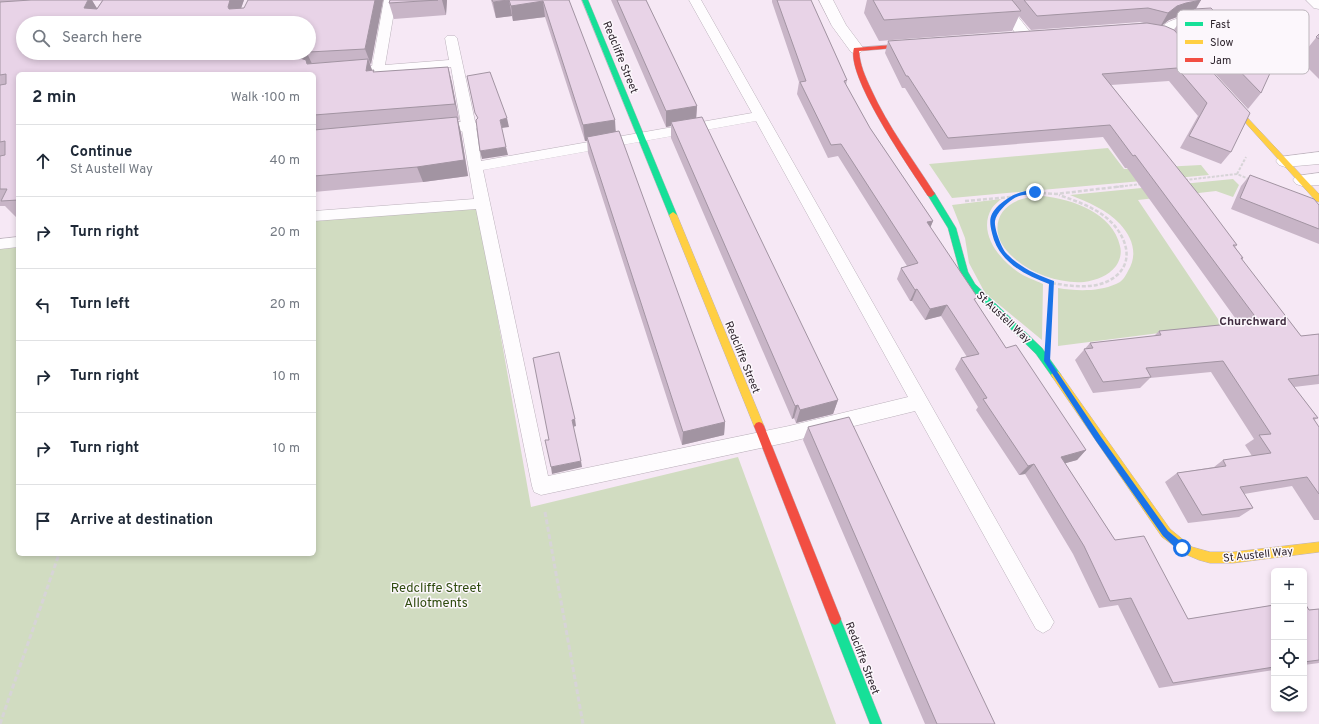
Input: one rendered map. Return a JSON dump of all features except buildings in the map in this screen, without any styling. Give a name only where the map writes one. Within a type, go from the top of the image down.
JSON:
[{"type":"street","name":"Redcliffe Street","points":[[585,0],[764,439],[876,724]]},
{"type":"street","points":[[826,0],[839,26],[856,49],[927,44]]},
{"type":"street","points":[[998,0],[1026,37]]},
{"type":"street","points":[[1313,0],[1319,5]]},
{"type":"street","name":"St Austell Way","points":[[856,49],[857,64],[876,108],[898,145],[952,228],[964,272],[972,286],[1015,327],[1047,361],[1099,439],[1166,533],[1182,548],[1201,556],[1222,558],[1319,547]]},
{"type":"street","points":[[1220,92],[1285,161],[1311,179],[1319,199]]},
{"type":"street","points":[[415,131],[469,126]]},
{"type":"street","points":[[1285,161],[1319,158]]},
{"type":"lane","points":[[378,69],[390,0]]},
{"type":"lane","points":[[695,0],[1043,622]]},
{"type":"lane","points":[[1162,34],[1177,22]]},
{"type":"lane","points":[[451,38],[469,126],[475,167],[541,486],[764,439],[920,402]]},
{"type":"lane","points":[[316,74],[455,63]]},
{"type":"lane","points":[[475,167],[760,116]]},
{"type":"lane","points":[[316,216],[483,202]]},
{"type":"lane","points":[[0,244],[16,242]]},
{"type":"path","points":[[1182,180],[1237,174],[1258,182]]},
{"type":"path","points":[[1056,194],[1143,184]]},
{"type":"path","points":[[937,203],[1011,197],[1026,192],[1056,194],[1082,203],[1105,217],[1120,233],[1126,245],[1127,254],[1125,263],[1112,279],[1093,286],[1064,286],[1052,283],[1019,267],[1004,254],[997,244],[992,221],[1001,206],[1011,197]]},
{"type":"path","points":[[1047,361],[1052,283]]},
{"type":"path","points":[[541,486],[582,724]]},
{"type":"path","points":[[0,724],[57,556]]},
{"type":"green space","points":[[1108,148],[1124,169],[1201,165],[1209,175],[952,198],[929,164]]},
{"type":"green space","points":[[1233,179],[1239,185],[1233,197],[1216,191],[1138,200],[1222,325],[1058,346],[1058,288],[1072,290],[1094,290],[1109,287],[1122,281],[1133,259],[1133,247],[1131,241],[1120,224],[1097,207],[1070,195]]},
{"type":"green space","points":[[1043,196],[1066,200],[1078,204],[1100,216],[1109,225],[1116,234],[1121,249],[1120,259],[1113,269],[1098,279],[1084,282],[1063,281],[1032,271],[1007,251],[1002,243],[997,228],[998,220],[1001,214],[1013,203],[1022,199]]},
{"type":"green space","points":[[1001,199],[992,208],[988,217],[987,226],[989,235],[997,252],[1011,267],[1043,284],[1042,340],[985,293],[969,263],[965,238],[952,205]]},
{"type":"green space","name":"Redcliffe Street Allotments","points":[[478,207],[531,507],[738,457],[836,724],[0,724],[0,249],[16,247],[16,556],[316,556],[316,221]]},
{"type":"traffic: fast","points":[[585,0],[673,215]]},
{"type":"traffic: fast","points":[[931,194],[952,228],[964,272],[972,286],[1039,351],[1056,375]]},
{"type":"traffic: fast","points":[[835,619],[876,724]]},
{"type":"traffic: slow","points":[[1226,98],[1319,199]]},
{"type":"traffic: slow","points":[[673,215],[759,426]]},
{"type":"traffic: slow","points":[[1056,375],[1166,533],[1177,543],[1199,555],[1221,558],[1319,547]]},
{"type":"traffic: jam","points":[[917,45],[856,49],[857,64],[876,108],[898,145],[931,194]]},
{"type":"traffic: jam","points":[[759,426],[835,619]]},
{"type":"district","name":"Churchward","points":[[1253,321]]},
{"type":"route","points":[[1035,192],[1026,192],[1011,197],[998,210],[992,221],[997,244],[1004,254],[1019,267],[1052,283],[1047,361],[1099,439],[1166,533],[1182,548]]}]
